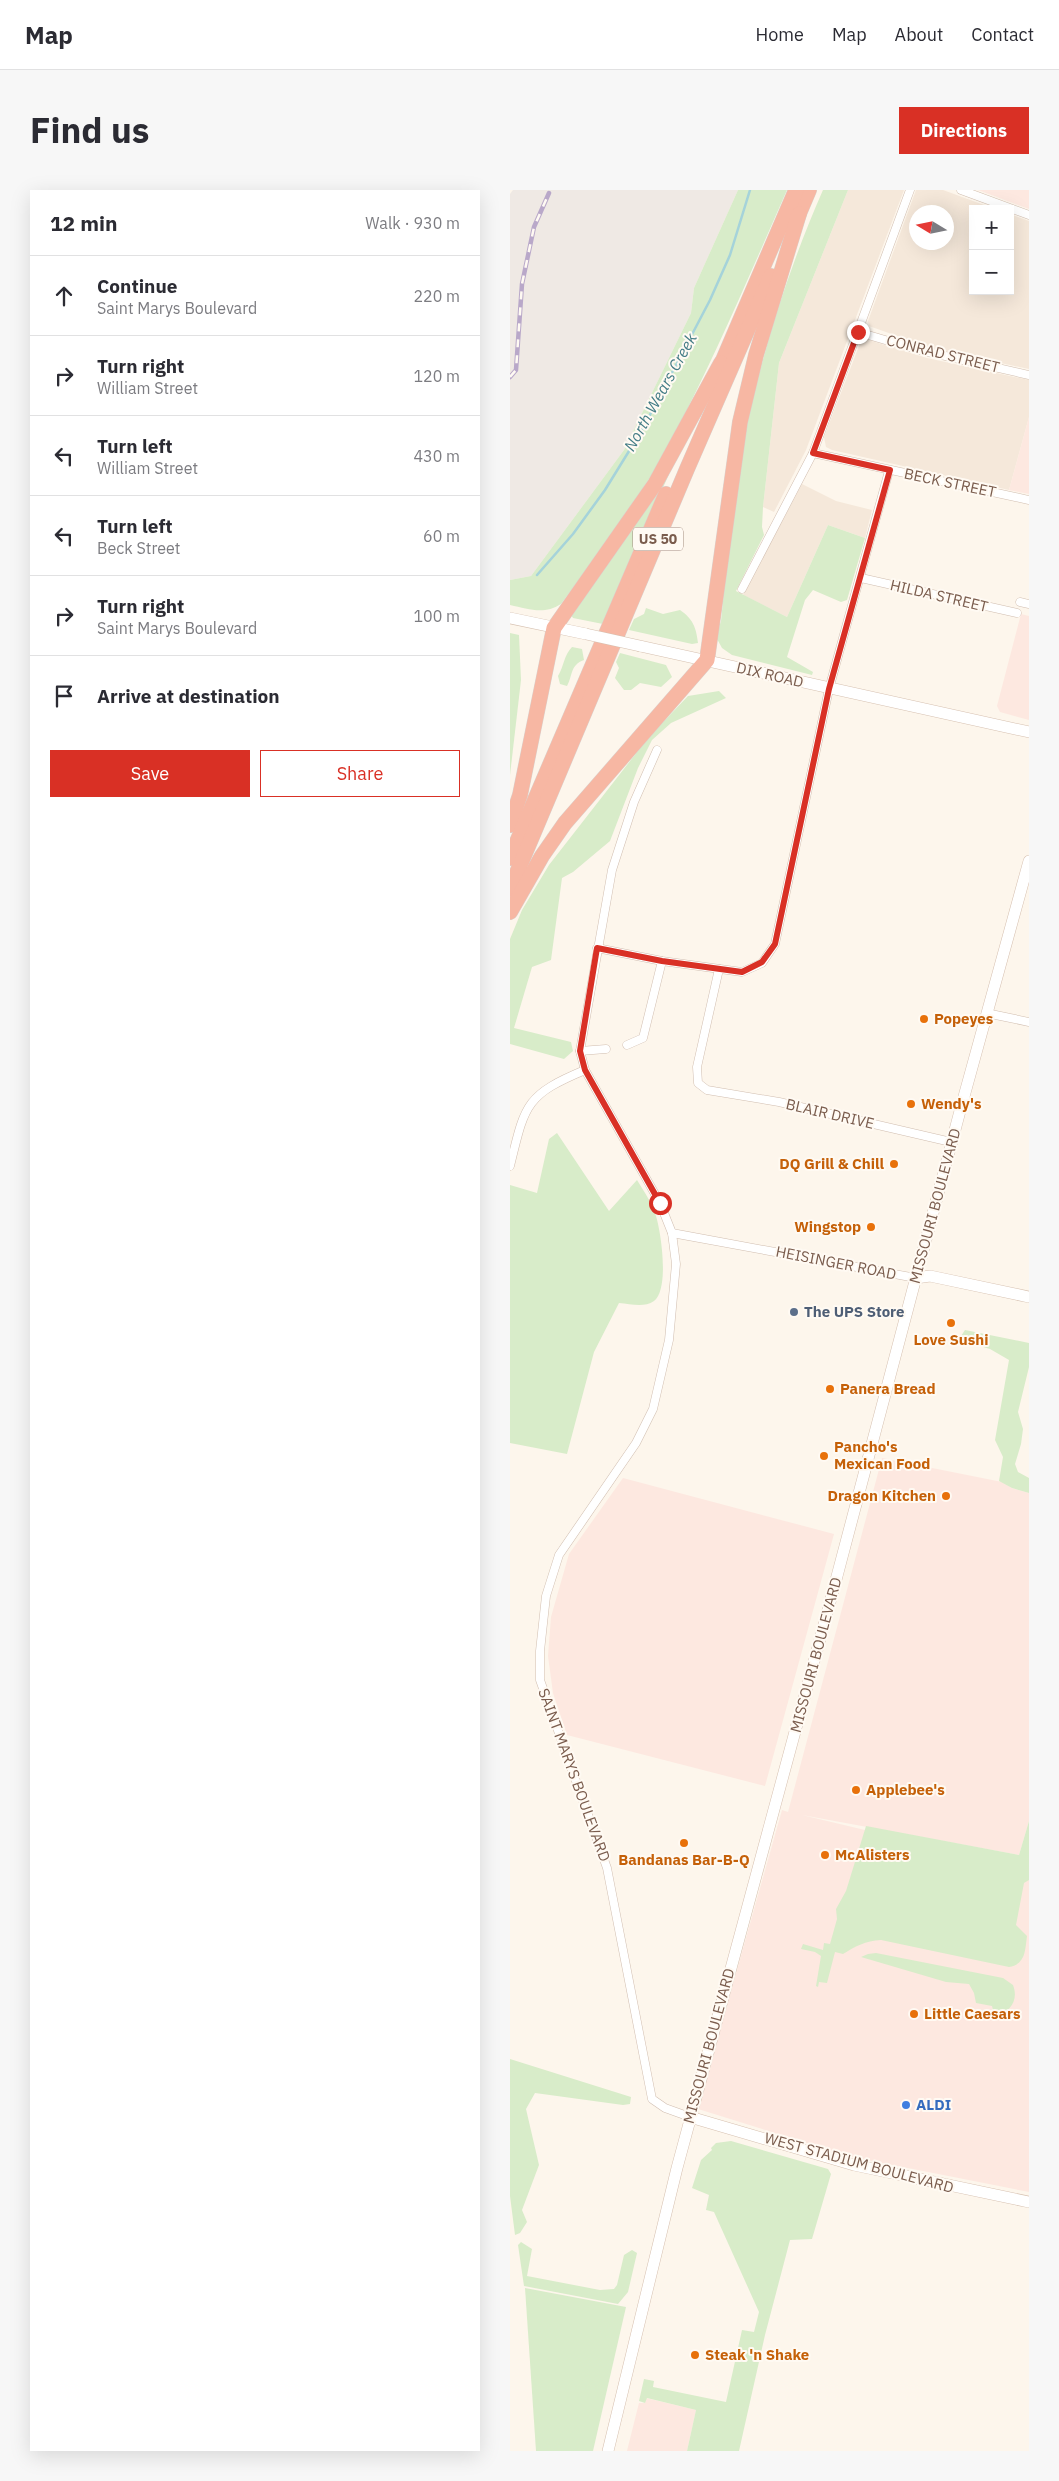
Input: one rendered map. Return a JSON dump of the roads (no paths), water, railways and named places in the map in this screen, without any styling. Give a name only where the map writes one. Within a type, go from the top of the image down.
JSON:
[{"type":"highway","name":"US 50","points":[[510,858],[796,190]]},
{"type":"highway","name":"US 50","points":[[510,889],[687,469],[809,190]]},
{"type":"highway","points":[[510,912],[542,856],[565,823],[706,660],[740,422],[756,356],[799,214]]},
{"type":"highway","points":[[510,825],[520,795],[554,628],[654,484],[728,350]]},
{"type":"main road","name":"DIX ROAD","points":[[510,618],[1029,732]]},
{"type":"main road","name":"MISSOURI BOULEVARD","points":[[608,2451],[649,2274],[690,2117],[814,1666],[951,1142],[1029,861]]},
{"type":"main road","name":"HEISINGER ROAD","points":[[916,1278],[930,1276],[1029,1297]]},
{"type":"main road","name":"WEST STADIUM BOULEVARD","points":[[690,2117],[854,2165],[1029,2202]]},
{"type":"street","points":[[742,589],[813,453],[910,190]]},
{"type":"street","points":[[961,190],[1029,215]]},
{"type":"street","name":"CONRAD STREET","points":[[858,332],[919,350],[1029,375]]},
{"type":"street","name":"BECK STREET","points":[[813,453],[1029,500]]},
{"type":"street","points":[[597,948],[662,961],[742,972],[762,962],[775,944],[829,689],[890,470]]},
{"type":"street","name":"HILDA STREET","points":[[860,578],[1017,613]]},
{"type":"street","points":[[1020,602],[1029,604]]},
{"type":"street","name":"SAINT MARYS BOULEVARD","points":[[657,750],[634,802],[612,870],[580,1051],[585,1070],[660,1203],[672,1233],[676,1264],[669,1340],[653,1409],[636,1444],[558,1555],[546,1596],[540,1680],[607,1868],[652,2099],[665,2108],[690,2117]]},
{"type":"street","points":[[627,1045],[643,1038],[662,961]]},
{"type":"street","name":"BLAIR DRIVE","points":[[719,969],[697,1067],[698,1083],[707,1090],[783,1103],[951,1142]]},
{"type":"street","points":[[986,1013],[1029,1022]]},
{"type":"street","points":[[580,1051],[606,1049]]},
{"type":"street","points":[[510,1166],[519,1127],[532,1100],[556,1082],[585,1070]]},
{"type":"street","name":"HEISINGER ROAD","points":[[672,1233],[916,1278]]},
{"type":"waterway","name":"North Wears Creek","points":[[537,575],[573,534],[605,490],[642,430],[710,300],[730,255],[750,190]]},
{"type":"railway","points":[[510,377],[516,370],[522,284],[534,227],[549,193]]},
{"type":"place","name":"Popeyes","points":[[924,1019]]},
{"type":"place","name":"Wendy's","points":[[911,1104]]},
{"type":"place","name":"DQ Grill & Chill","points":[[894,1164]]},
{"type":"place","name":"Wingstop","points":[[871,1227]]},
{"type":"place","name":"The UPS Store","points":[[794,1312]]},
{"type":"place","name":"Love Sushi","points":[[951,1323]]},
{"type":"place","name":"Panera Bread","points":[[830,1389]]},
{"type":"place","name":"Pancho's Mexican Food","points":[[824,1456]]},
{"type":"place","name":"Dragon Kitchen","points":[[946,1496]]},
{"type":"place","name":"Applebee's","points":[[856,1790]]},
{"type":"place","name":"Bandanas Bar-B-Q","points":[[684,1843]]},
{"type":"place","name":"McAlisters","points":[[825,1855]]},
{"type":"place","name":"Little Caesars","points":[[914,2014]]},
{"type":"place","name":"ALDI","points":[[906,2105]]},
{"type":"place","name":"Steak 'n Shake","points":[[695,2355]]}]
